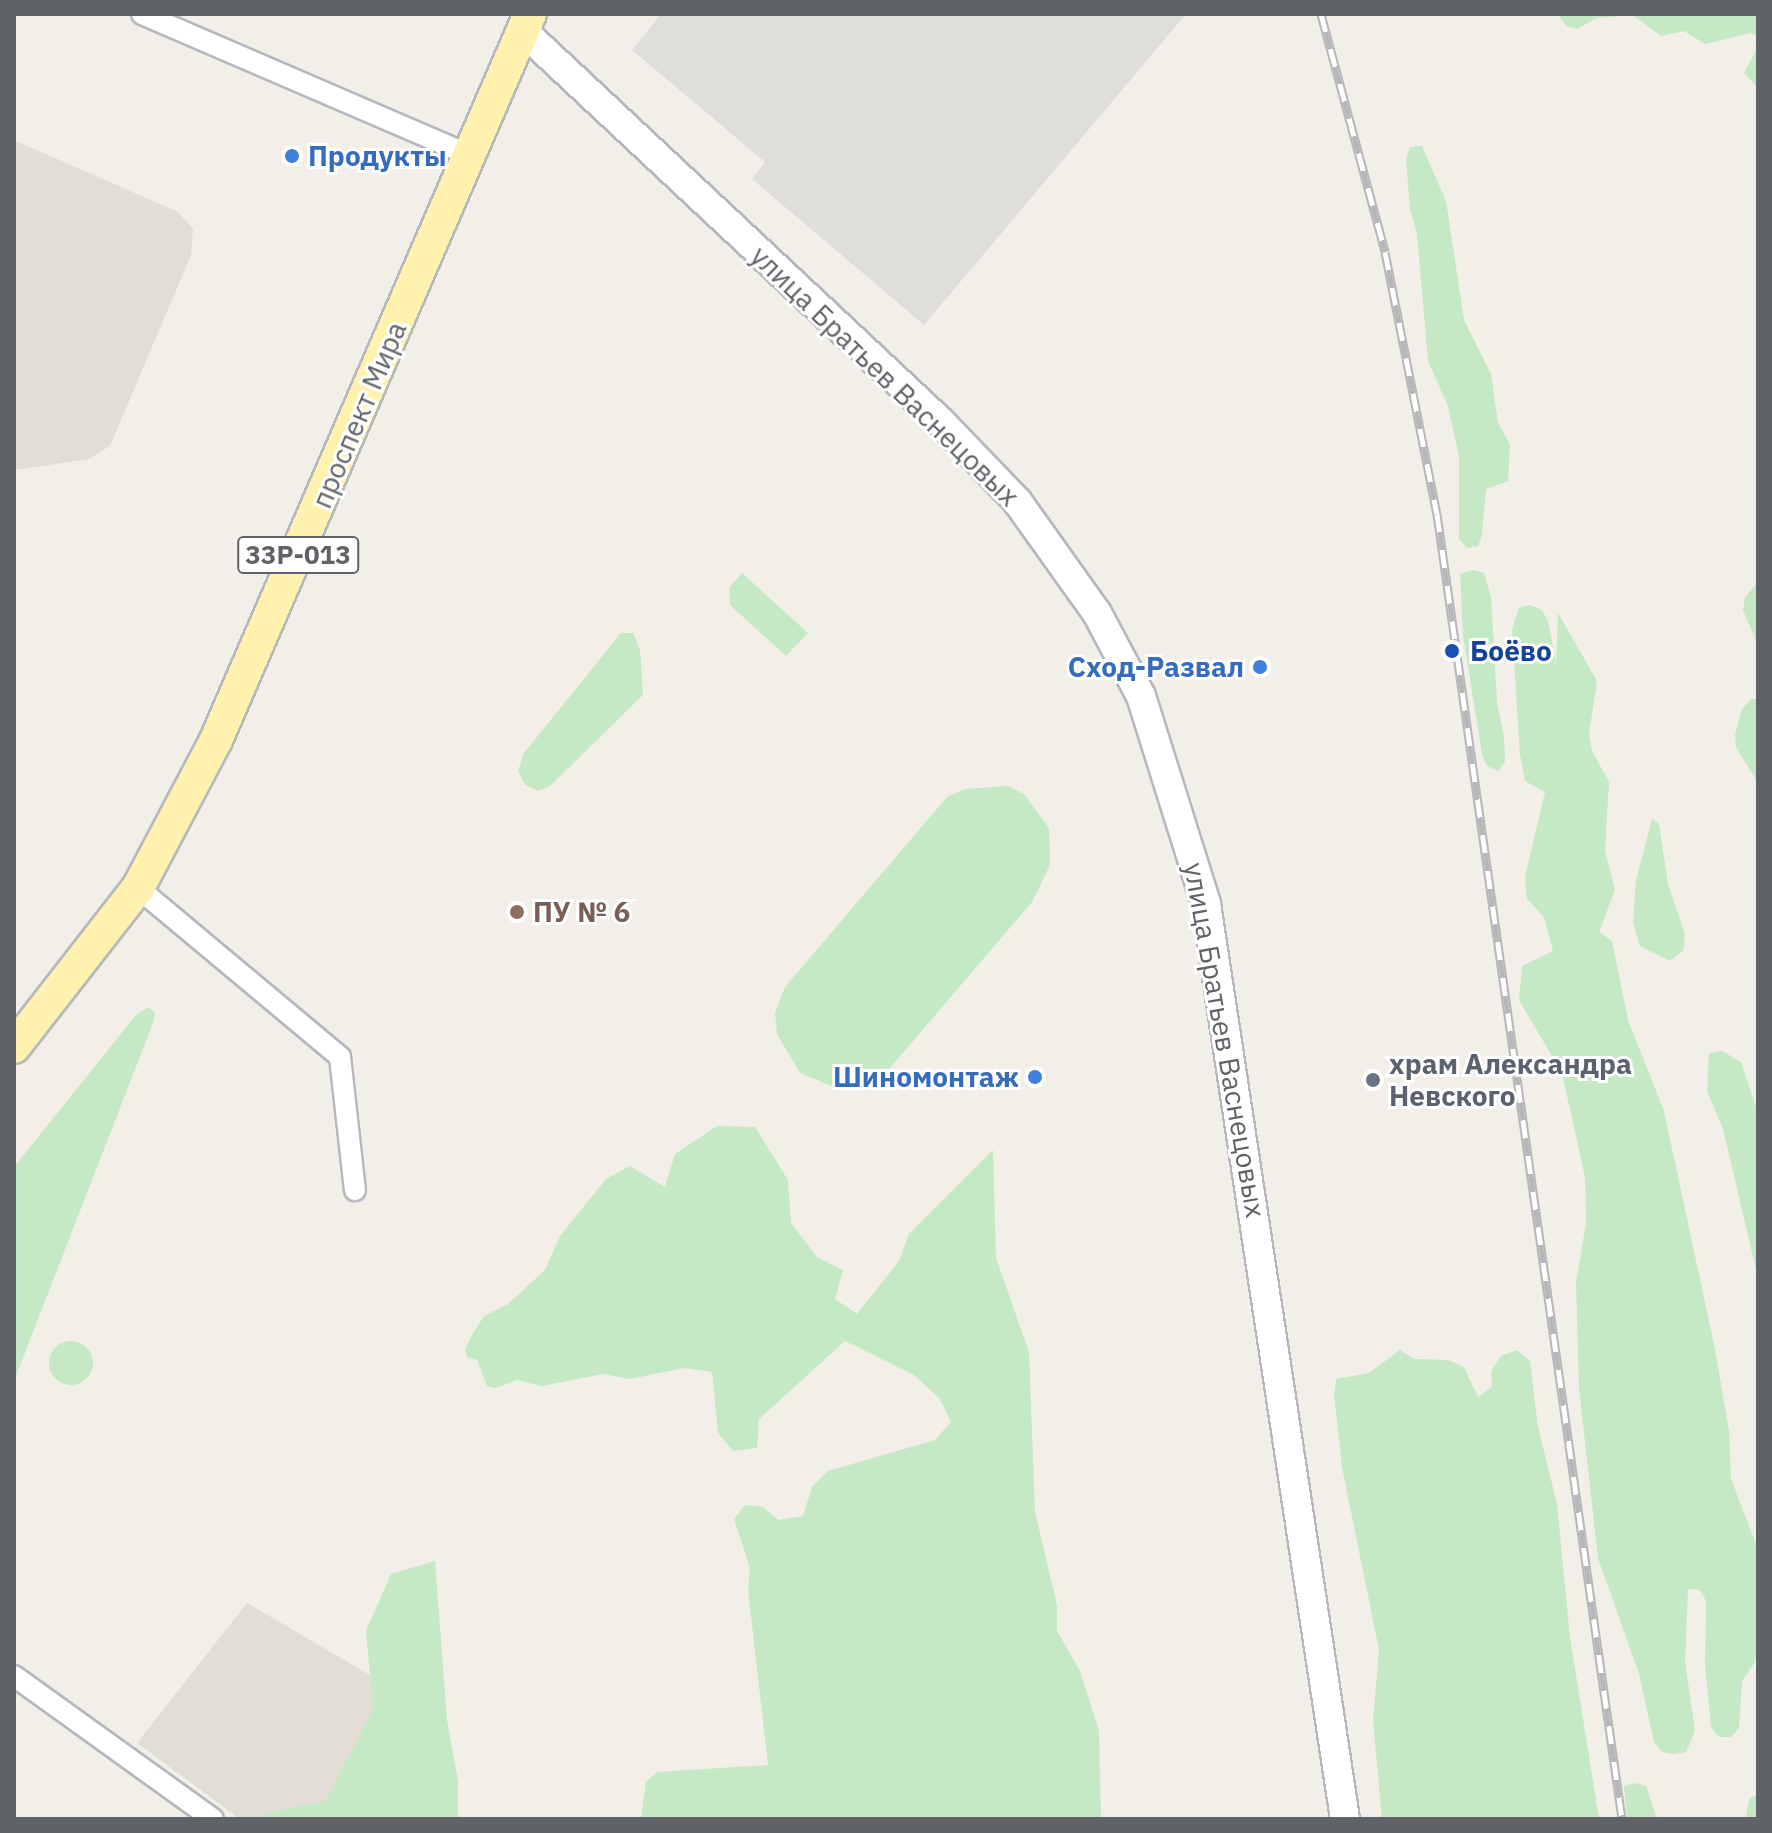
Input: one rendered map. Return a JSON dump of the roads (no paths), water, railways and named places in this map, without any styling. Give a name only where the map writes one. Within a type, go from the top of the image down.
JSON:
[{"type":"main road","name":"проспект Мира","points":[[14,1047],[138,888],[216,740],[527,22]]},
{"type":"main road","name":"улица Братьев Васнецовых","points":[[527,22],[941,422],[1017,501],[1097,613],[1141,696],[1206,904],[1345,1819]]},
{"type":"street","points":[[142,14],[471,156]]},
{"type":"street","points":[[138,888],[340,1057],[355,1190]]},
{"type":"street","points":[[14,1676],[213,1819]]},
{"type":"railway","points":[[1321,14],[1385,252],[1437,514],[1622,1819]]},
{"type":"place","name":"Продукты","points":[[292,156]]},
{"type":"place","name":"Боёво","points":[[1452,651]]},
{"type":"place","name":"Сход-Развал","points":[[1260,667]]},
{"type":"place","name":"ПУ № 6","points":[[517,912]]},
{"type":"place","name":"Шиномонтаж","points":[[1035,1077]]},
{"type":"place","name":"храм Александра Невского","points":[[1373,1080]]}]
